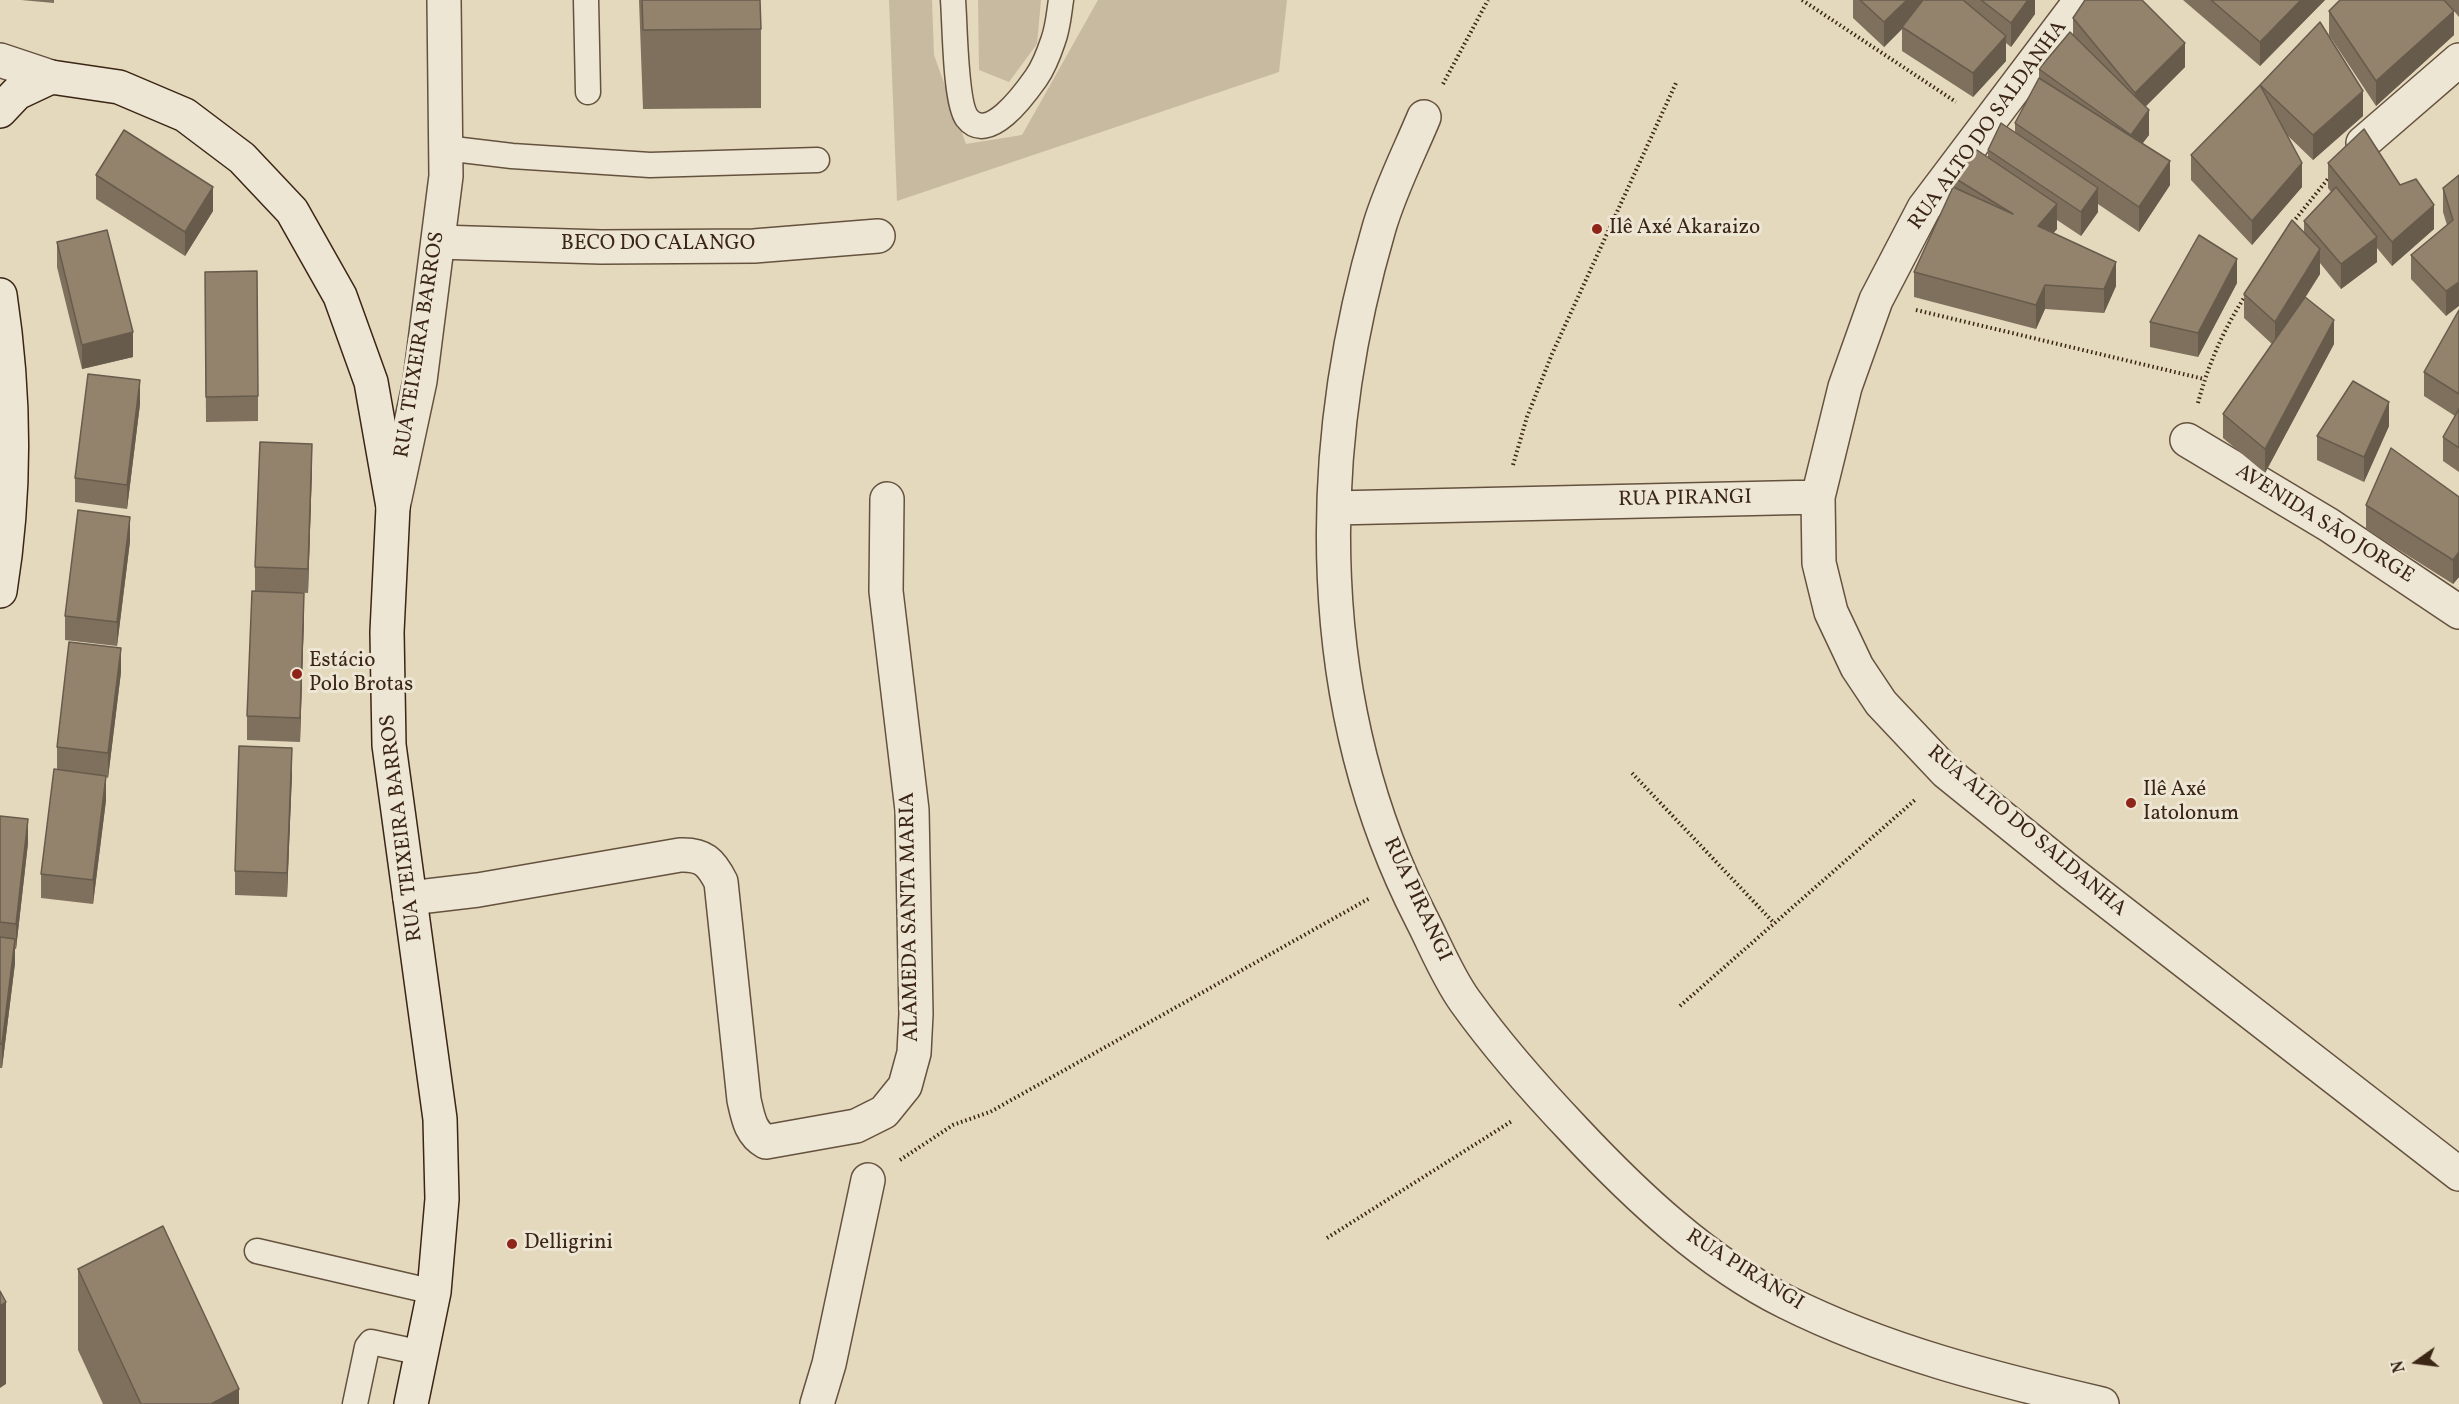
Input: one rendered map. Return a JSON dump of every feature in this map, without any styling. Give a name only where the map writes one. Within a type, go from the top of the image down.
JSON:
[{"type":"street","name":"RUA TEIXEIRA BARROS","points":[[411,1404],[434,1292],[442,1199],[440,1119],[389,745],[387,633],[393,507],[420,381],[447,176],[444,0]]},
{"type":"street","name":"RUA ALTO DO SALDANHA","points":[[2080,0],[1924,208],[1876,300],[1845,387],[1818,497],[1820,563],[1831,612],[1857,667],[1881,703],[1946,772],[2071,873],[2459,1174]]},
{"type":"street","points":[[0,60],[51,77],[81,79],[119,87],[185,116],[242,158],[292,211],[340,296],[371,382],[393,507]]},
{"type":"street","points":[[2363,143],[2459,60]]},
{"type":"street","points":[[0,111],[17,93],[51,77]]},
{"type":"street","points":[[1334,508],[1340,411],[1356,322],[1380,224],[1424,117]]},
{"type":"street","name":"BECO DO CALANGO","points":[[438,242],[601,248],[730,246],[878,236]]},
{"type":"street","points":[[0,295],[8,347],[13,441],[0,591]]},
{"type":"street","name":"AVENIDA SÃO JORGE","points":[[2187,440],[2329,525],[2457,606]]},
{"type":"street","name":"RUA PIRANGI","points":[[1818,497],[1334,508],[1333,586],[1343,675],[1367,787],[1402,880],[1462,998],[1545,1100],[1623,1183],[1700,1248],[1783,1300],[1870,1340],[1990,1378],[2102,1404]]},
{"type":"street","name":"ALAMEDA SANTA MARIA","points":[[410,898],[478,890],[680,855],[698,854],[712,865],[721,882],[744,1100],[749,1124],[757,1137],[766,1142],[855,1126],[884,1112],[905,1086],[914,1053],[916,1014],[912,810],[886,591],[887,499]]},
{"type":"street","points":[[817,1404],[829,1364],[868,1180]]},
{"type":"lane","points":[[586,0],[588,92]]},
{"type":"lane","points":[[953,0],[961,101],[967,118],[977,126],[988,126],[999,121],[1037,77],[1054,38],[1061,0]]},
{"type":"lane","points":[[445,148],[512,156],[650,165],[817,160]]},
{"type":"lane","points":[[257,1251],[434,1292]]},
{"type":"lane","points":[[355,1404],[367,1347],[371,1342],[422,1353]]},
{"type":"path","points":[[1424,117],[1488,0]]},
{"type":"path","points":[[1802,0],[1987,122]]},
{"type":"path","points":[[1509,504],[1513,464],[1527,417],[1597,253],[1676,83]]},
{"type":"path","points":[[2285,234],[2322,184],[2363,143]]},
{"type":"path","points":[[2187,440],[2204,379],[2232,316],[2249,289]]},
{"type":"path","points":[[1876,300],[2204,379]]},
{"type":"path","points":[[1680,1006],[1946,772]]},
{"type":"path","points":[[1632,773],[1774,923]]},
{"type":"path","points":[[868,1180],[953,1125],[990,1112],[1402,880]]},
{"type":"path","points":[[1328,1238],[1545,1100]]},
{"type":"shaded area","points":[[889,0],[932,0],[934,55],[966,144],[1022,135],[1098,0],[1287,0],[1279,72],[897,201]]},
{"type":"shaded area","points":[[978,0],[1041,0],[1037,44],[1009,82],[979,70]]},
{"type":"building","points":[[642,0],[760,0],[761,29],[643,30]]},
{"type":"building","points":[[1860,0],[1907,0],[1884,22]]},
{"type":"building","points":[[1923,0],[1963,0],[2006,36],[1973,73],[1902,27]]},
{"type":"building","points":[[1981,0],[2028,0],[2011,23]]},
{"type":"building","points":[[2085,0],[2142,0],[2185,43],[2135,93],[2073,18]]},
{"type":"building","points":[[2211,0],[2301,0],[2260,42]]},
{"type":"building","points":[[2340,0],[2444,0],[2454,11],[2376,81],[2329,11]]},
{"type":"building","points":[[2320,22],[2363,91],[2313,135],[2260,85]]},
{"type":"building","points":[[2070,32],[2149,110],[2131,135],[2039,69]]},
{"type":"building","points":[[2039,78],[2170,161],[2139,207],[2015,123]]},
{"type":"building","points":[[2260,85],[2302,163],[2252,221],[2191,155]]},
{"type":"building","points":[[2001,123],[2098,188],[2081,212],[1988,150]]},
{"type":"building","points":[[2364,129],[2400,185],[2416,179],[2434,205],[2392,242],[2328,163]]},
{"type":"building","points":[[124,130],[213,187],[185,232],[96,175]]},
{"type":"building","points":[[1977,150],[2057,204],[2038,226],[2116,262],[2104,289],[2045,285],[2036,305],[1914,272],[1953,187],[2013,214],[1953,177]]},
{"type":"building","points":[[2459,175],[2459,282],[2446,291],[2411,255],[2453,220],[2443,188]]},
{"type":"building","points":[[2336,187],[2377,237],[2341,264],[2304,221]]},
{"type":"building","points":[[2292,220],[2320,249],[2275,322],[2244,294]]},
{"type":"building","points":[[107,230],[133,332],[82,345],[57,242]]},
{"type":"building","points":[[2199,235],[2237,259],[2198,333],[2150,322]]},
{"type":"building","points":[[257,271],[258,396],[206,397],[205,272]]},
{"type":"building","points":[[2305,297],[2334,320],[2265,449],[2223,414]]},
{"type":"building","points":[[2459,310],[2459,394],[2424,372]]},
{"type":"building","points":[[88,374],[140,380],[127,485],[75,478]]},
{"type":"building","points":[[2353,381],[2389,402],[2364,457],[2317,436]]},
{"type":"building","points":[[2459,409],[2459,448],[2443,437]]},
{"type":"building","points":[[260,442],[312,444],[308,569],[255,567]]},
{"type":"building","points":[[2391,448],[2459,497],[2459,552],[2453,560],[2366,505]]},
{"type":"building","points":[[78,510],[130,517],[117,622],[65,616]]},
{"type":"building","points":[[252,591],[304,593],[300,718],[247,716]]},
{"type":"building","points":[[69,642],[121,648],[108,753],[57,747]]},
{"type":"building","points":[[239,746],[292,748],[287,873],[235,871]]},
{"type":"building","points":[[54,769],[106,776],[93,880],[41,874]]},
{"type":"building","points":[[0,816],[28,819],[16,924],[0,922]]},
{"type":"building","points":[[0,937],[15,939],[2,1044],[0,1044]]},
{"type":"building","points":[[163,1226],[239,1389],[211,1404],[141,1404],[78,1269]]},
{"type":"building","points":[[0,1291],[6,1302],[0,1306]]},
{"type":"place","name":"Ilê Axé Akaraizo","points":[[1597,229]]},
{"type":"place","name":"Estácio Polo Brotas","points":[[297,674]]},
{"type":"place","name":"Ilê Axé Iatolonum","points":[[2131,803]]},
{"type":"place","name":"Delligrini","points":[[512,1244]]}]
